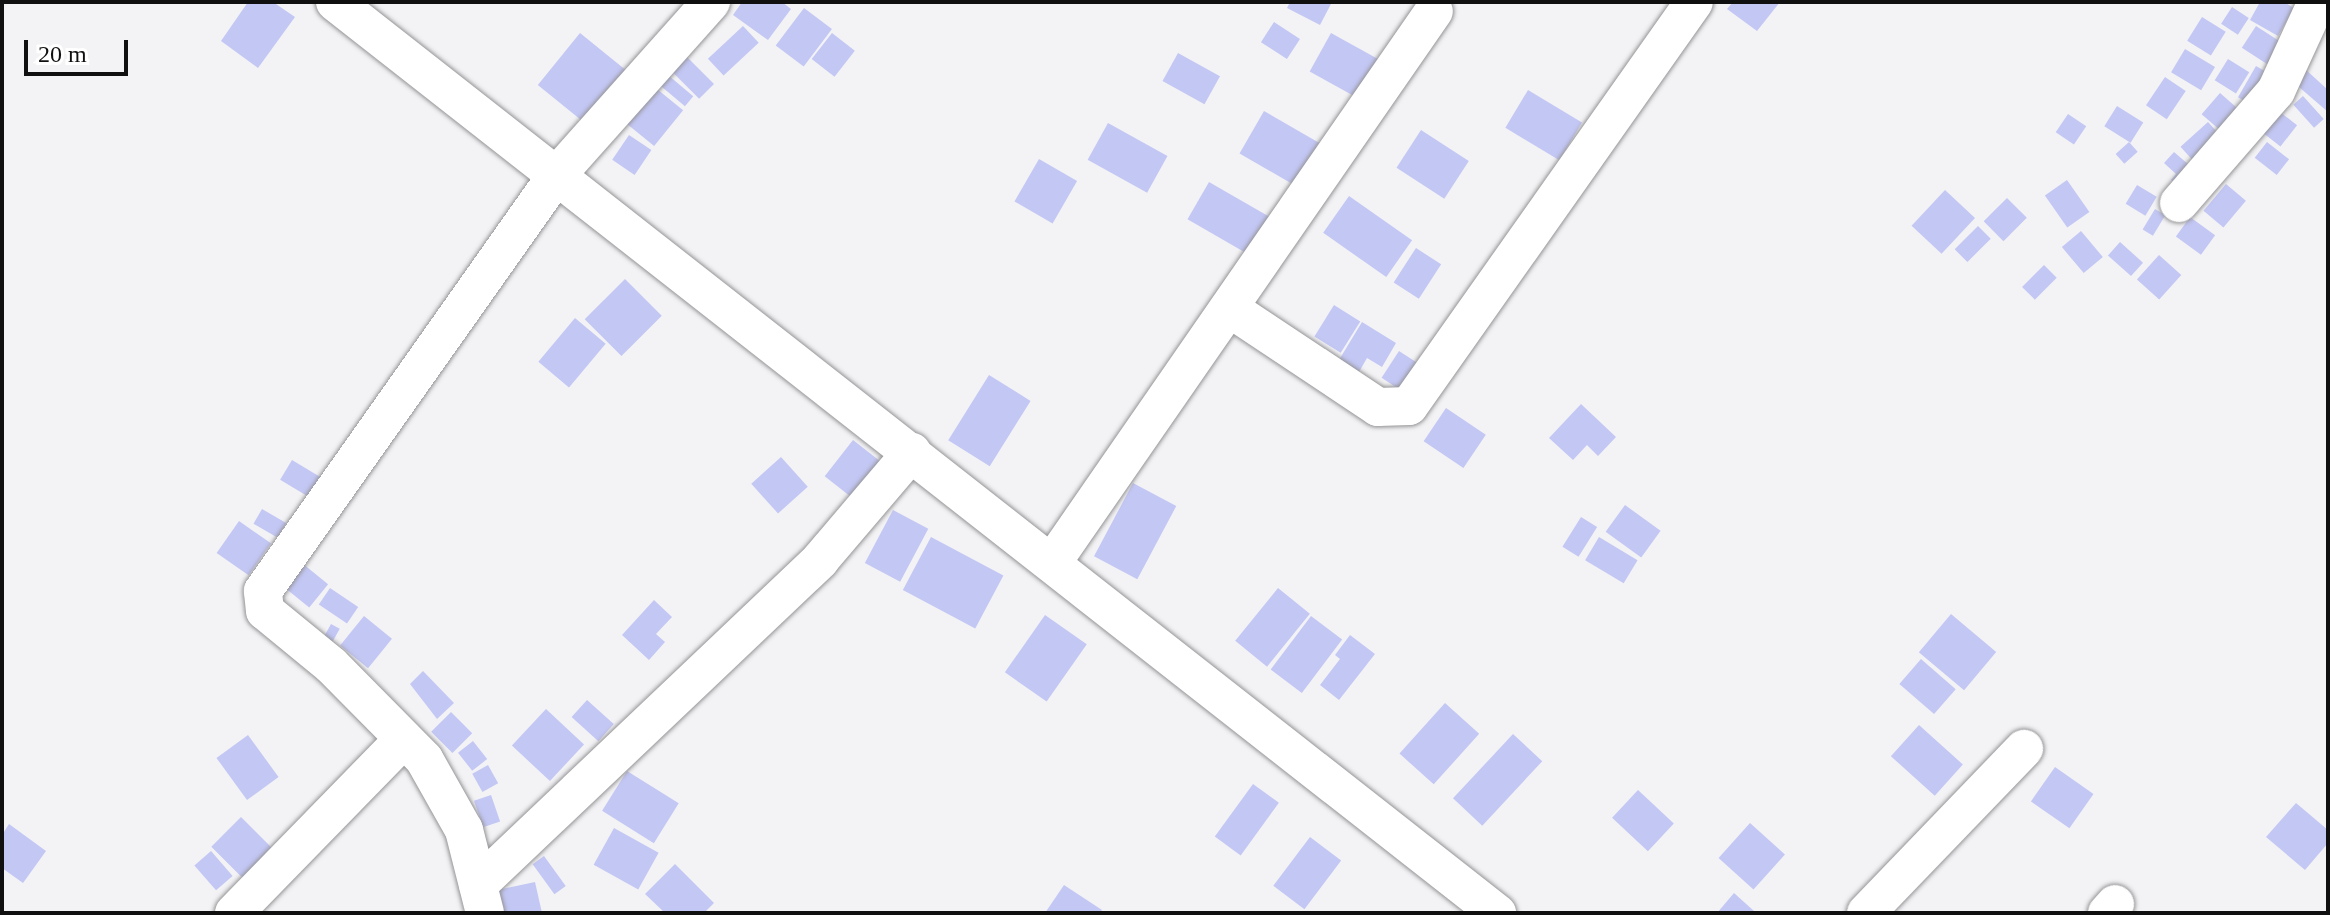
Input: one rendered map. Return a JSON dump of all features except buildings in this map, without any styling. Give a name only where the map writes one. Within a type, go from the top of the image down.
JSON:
[{"type":"street","points":[[335,2],[1497,913]]},
{"type":"street","points":[[482,899],[464,830],[424,759],[331,665],[265,611],[263,591],[556,176],[711,2]]},
{"type":"street","points":[[1229,308],[1378,407],[1409,406],[1694,2]]},
{"type":"street","points":[[2179,203],[2276,91],[2317,2]]},
{"type":"street","points":[[1052,563],[1434,11]]},
{"type":"street","points":[[482,899],[820,560],[912,452]]},
{"type":"street","points":[[234,913],[404,739]]},
{"type":"street","points":[[1866,913],[2024,749]]}]
